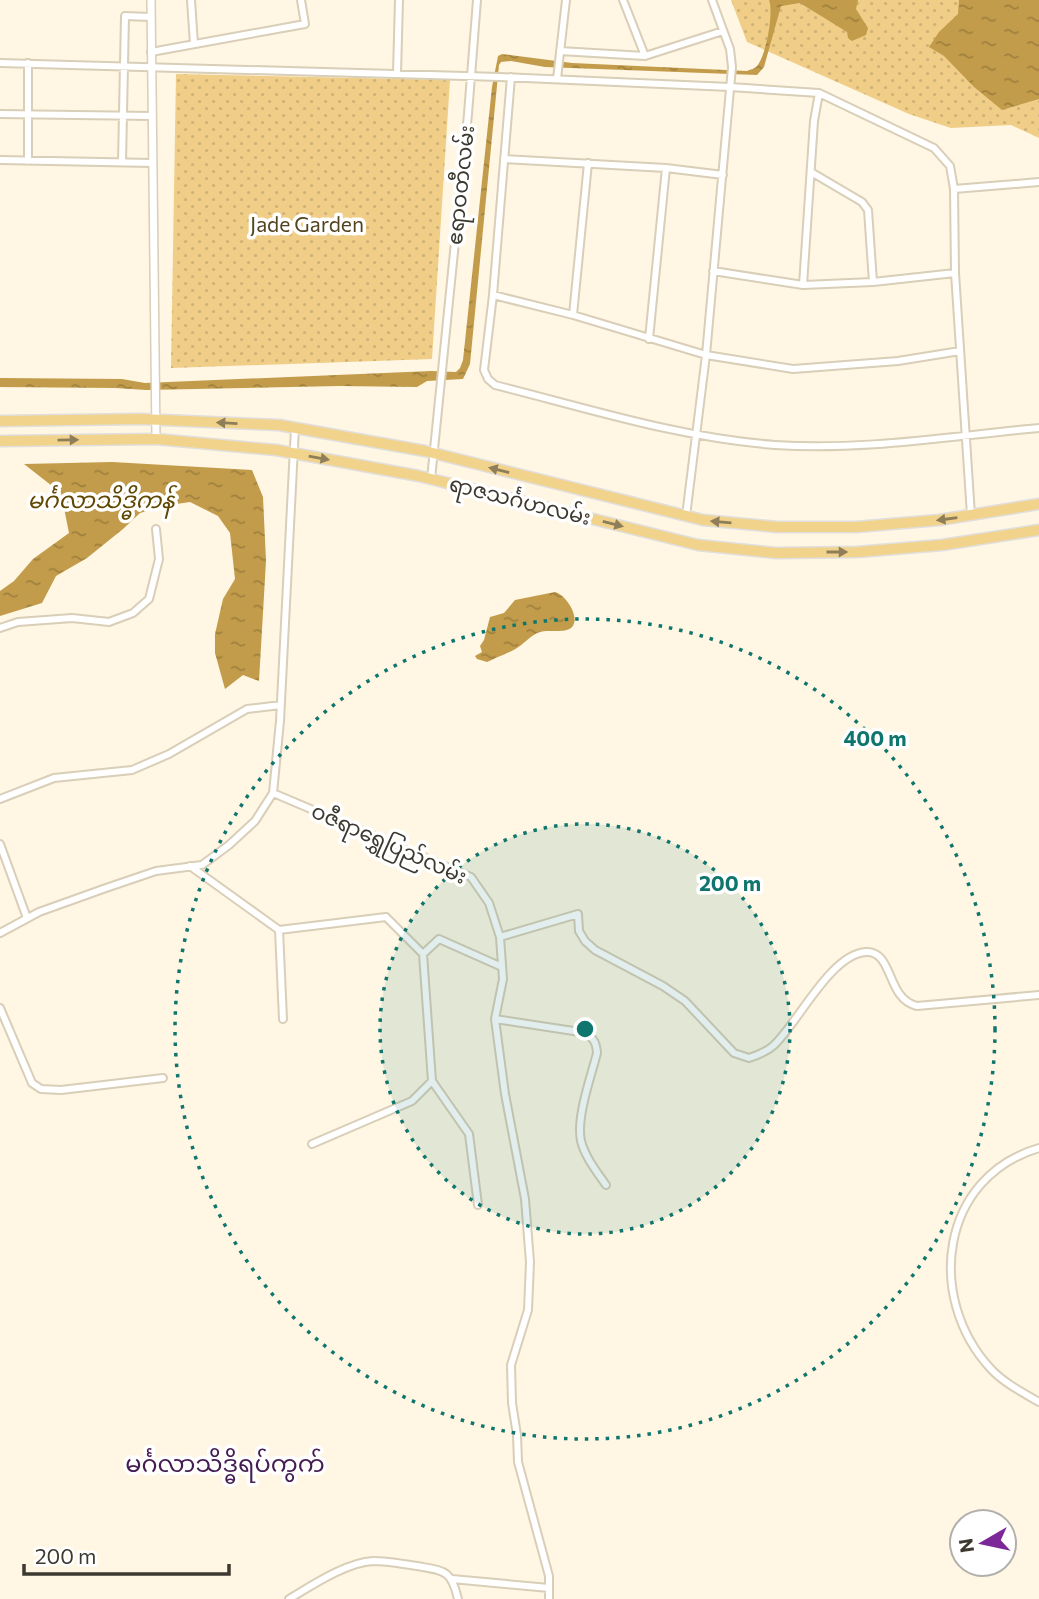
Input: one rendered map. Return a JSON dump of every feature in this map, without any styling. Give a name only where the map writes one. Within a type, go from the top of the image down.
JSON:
[{"type":"main road","name":"ရာဇသင်္ဂဟလမ်း","points":[[0,421],[157,419],[279,425],[435,454],[703,520],[777,527],[856,527],[1039,505]]},
{"type":"main road","name":"ရာဇသင်္ဂဟလမ်း","points":[[0,441],[156,439],[295,453],[431,479],[698,545],[776,553],[857,552],[930,546],[1039,530]]},
{"type":"street","points":[[151,0],[156,439]]},
{"type":"street","points":[[191,0],[194,44]]},
{"type":"street","points":[[152,52],[305,24],[301,0]]},
{"type":"street","points":[[397,74],[399,0]]},
{"type":"street","name":"ဧရာဝတီလမ်း","points":[[435,454],[477,0]]},
{"type":"street","points":[[557,79],[566,0]]},
{"type":"street","points":[[623,0],[645,55]]},
{"type":"street","points":[[686,516],[706,355],[732,76],[730,49],[712,0]]},
{"type":"street","points":[[122,162],[125,16],[151,17]]},
{"type":"street","points":[[560,51],[645,55],[723,31]]},
{"type":"street","points":[[0,63],[557,79],[730,86],[819,93],[934,148],[950,166],[954,188],[955,273],[971,515]]},
{"type":"street","points":[[28,63],[28,161]]},
{"type":"street","points":[[511,78],[484,370],[495,385],[695,435],[775,445],[876,445],[1039,428]]},
{"type":"street","points":[[803,285],[814,121],[819,93]]},
{"type":"street","points":[[0,114],[152,116]]},
{"type":"street","points":[[504,159],[666,168],[723,175]]},
{"type":"street","points":[[0,160],[152,163]]},
{"type":"street","points":[[573,315],[588,163]]},
{"type":"street","points":[[649,339],[666,168]]},
{"type":"street","points":[[811,172],[862,202],[868,210],[873,282]]},
{"type":"street","points":[[954,188],[1039,182]]},
{"type":"street","points":[[713,271],[803,285],[873,282],[955,273]]},
{"type":"street","points":[[493,295],[573,315],[706,355],[793,369],[898,361],[960,351]]},
{"type":"street","points":[[0,933],[39,912],[118,884],[156,872],[202,865],[255,821],[273,793],[281,705],[295,428]]},
{"type":"street","points":[[431,479],[435,454]]},
{"type":"street","points":[[0,628],[18,622],[72,618],[109,622],[133,613],[149,599],[159,559],[156,529]]},
{"type":"street","points":[[0,799],[54,778],[132,770],[169,754],[247,709],[281,705]]},
{"type":"street","name":"ဝဇီရာရွှေပြည်လမ်း","points":[[273,793],[471,877],[489,903],[500,937],[503,979],[495,1019],[505,1094],[525,1199],[530,1262],[528,1310],[511,1365],[512,1403],[518,1462],[549,1576],[549,1599]]},
{"type":"street","points":[[0,844],[27,919]]},
{"type":"street","points":[[190,866],[279,930],[386,917],[424,954],[432,1082],[469,1134],[478,1205]]},
{"type":"street","points":[[500,937],[578,914],[579,931],[595,950],[663,986],[685,1002],[734,1053],[749,1058],[762,1054],[774,1045],[811,996],[838,967],[854,955],[865,952],[876,954],[884,960],[891,981],[900,996],[909,1004],[917,1006],[1039,995]]},
{"type":"street","points":[[279,930],[283,1019]]},
{"type":"street","points":[[424,954],[439,939],[502,967]]},
{"type":"street","points":[[0,1008],[32,1083],[41,1089],[61,1090],[163,1078]]},
{"type":"street","points":[[495,1019],[580,1032],[592,1037],[597,1053],[582,1114],[581,1140],[606,1185]]},
{"type":"street","points":[[312,1144],[412,1101],[432,1082]]},
{"type":"street","points":[[1039,1148],[1020,1153],[998,1166],[980,1183],[963,1207],[953,1233],[951,1267],[960,1318],[976,1349],[1003,1381],[1039,1402]]},
{"type":"street","points":[[289,1599],[351,1567],[371,1561],[445,1571],[452,1578],[458,1599]]},
{"type":"street","points":[[452,1578],[549,1588]]},
{"type":"green space","points":[[731,0],[1039,0],[1039,138],[1011,125],[951,128],[909,114],[747,42]]},
{"type":"green space","name":"Jade Garden","points":[[176,74],[450,80],[432,359],[171,368]]},
{"type":"water","points":[[769,0],[858,0],[856,9],[868,28],[866,35],[852,41],[847,32],[800,3],[781,6],[764,67],[757,75],[545,67],[511,61],[501,62],[470,364],[463,379],[427,381],[417,387],[146,390],[0,387],[0,378],[122,379],[145,383],[456,372],[463,360],[492,87],[498,56],[502,54],[572,63],[747,71],[757,66],[766,44],[770,24]]},
{"type":"water","points":[[959,0],[1039,0],[1039,99],[1002,110],[974,87],[944,56],[929,47],[939,32],[958,14]]},
{"type":"water","name":"မင်္ဂလာသိဒ္ဓိကန်","points":[[112,462],[252,470],[263,497],[266,561],[259,681],[243,675],[225,689],[215,653],[215,634],[223,599],[235,579],[230,533],[218,516],[190,502],[140,513],[87,558],[56,576],[42,603],[0,616],[0,591],[14,581],[33,559],[69,533],[61,493],[24,464]]},
{"type":"water","points":[[555,592],[571,607],[575,618],[572,627],[540,632],[514,650],[487,662],[477,659],[475,656],[482,652],[480,646],[490,617],[504,613],[515,600]]},
{"type":"district","name":"မင်္ဂလာသိဒ္ဓိရပ်ကွက်","points":[[225,1464]]}]
